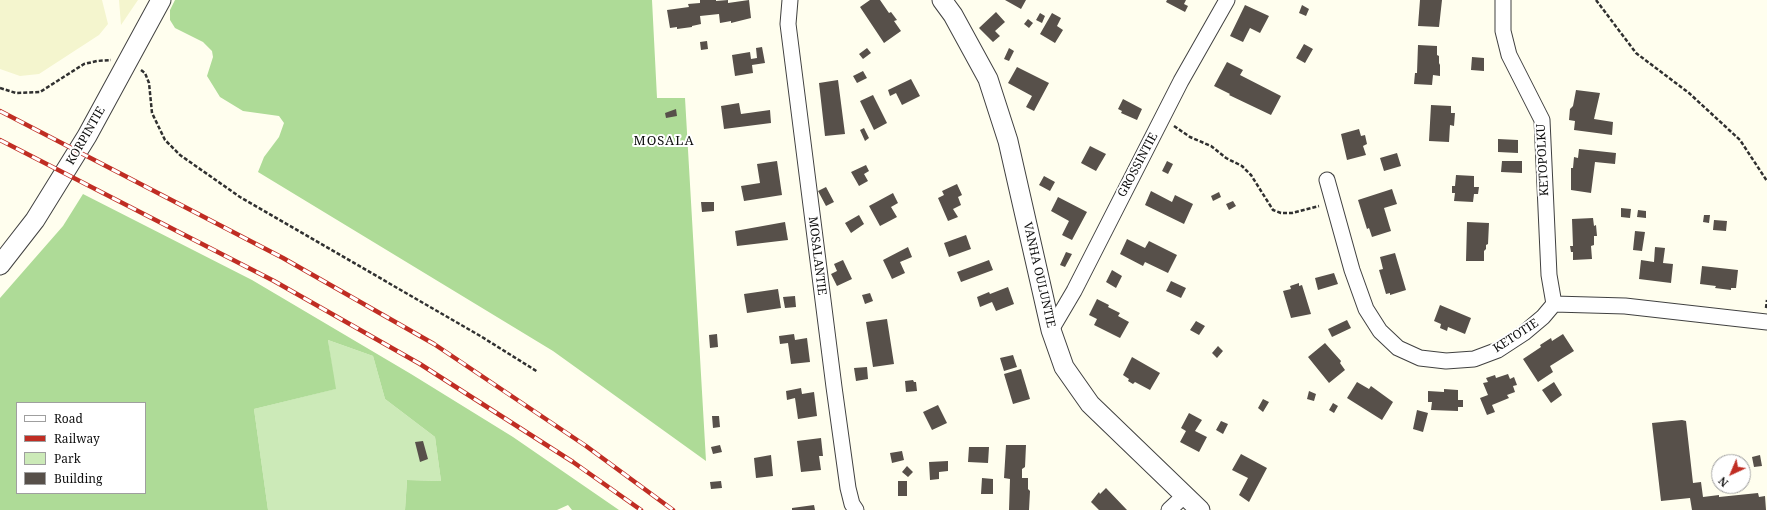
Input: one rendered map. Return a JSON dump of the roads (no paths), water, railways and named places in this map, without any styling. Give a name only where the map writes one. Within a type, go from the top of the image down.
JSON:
[{"type":"street","name":"KORPINTIE","points":[[0,265],[35,220],[87,136],[161,0]]},
{"type":"street","name":"MOSALANTIE","points":[[790,0],[788,24],[834,387],[848,488],[852,504],[856,510]]},
{"type":"street","name":"VANHA OULUNTIE","points":[[942,0],[953,15],[988,79],[1008,141],[1051,330],[1064,367],[1090,404],[1200,510]]},
{"type":"street","name":"GROSSINTIE","points":[[1051,330],[1074,291],[1192,61],[1227,0]]},
{"type":"street","name":"KETOPOLKU","points":[[1503,0],[1503,31],[1509,55],[1542,120],[1549,275],[1554,304]]},
{"type":"street","name":"KETOTIE","points":[[1327,180],[1352,270],[1366,309],[1380,331],[1398,348],[1420,358],[1446,361],[1474,359],[1498,350],[1524,333],[1543,317],[1554,304]]},
{"type":"street","points":[[1554,304],[1625,306],[1767,322]]},
{"type":"street","points":[[1169,510],[1185,495]]},
{"type":"railway","points":[[0,111],[283,258],[434,344],[586,446],[673,510]]},
{"type":"railway","points":[[0,140],[274,281],[420,364],[573,462],[641,510]]},
{"type":"district","name":"MOSALA","points":[[664,141]]}]
